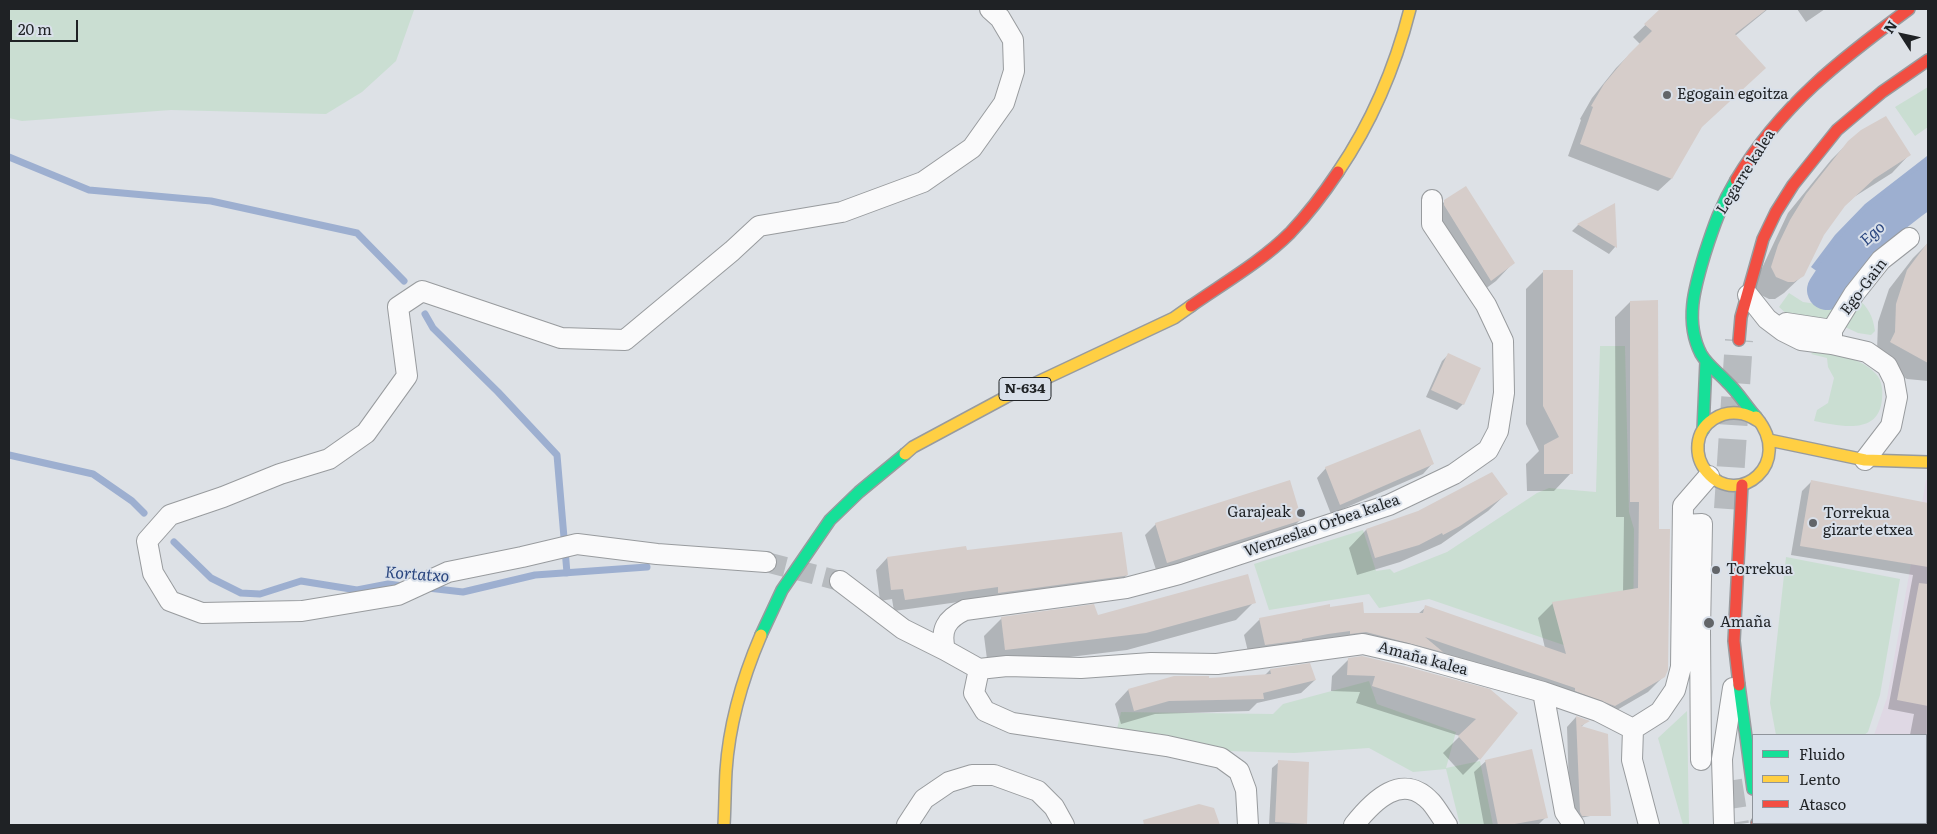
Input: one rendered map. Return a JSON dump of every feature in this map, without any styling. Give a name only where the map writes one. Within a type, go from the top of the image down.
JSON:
[{"type":"main road","name":"N-634","points":[[724,825],[726,770],[735,716],[752,656],[768,616],[782,590],[830,520],[859,492],[912,447],[1006,397],[1174,318],[1252,264],[1290,233],[1325,192],[1352,152],[1368,123],[1387,82],[1401,44],[1410,9]]},
{"type":"main road","name":"Legarre kalea","points":[[1706,361],[1694,334],[1692,308],[1698,273],[1716,220],[1736,182],[1762,142],[1794,102],[1839,63],[1909,9]]},
{"type":"main road","points":[[1739,340],[1741,317],[1763,239],[1776,212],[1793,185],[1837,130],[1882,92],[1928,60]]},
{"type":"main road","points":[[1706,361],[1727,381],[1767,432],[1770,454],[1767,466],[1760,475],[1742,485],[1724,484],[1710,476],[1698,459],[1697,446],[1702,430],[1706,361]]},
{"type":"main road","points":[[1702,430],[1707,423],[1717,416],[1728,412],[1740,412],[1760,422]]},
{"type":"main road","points":[[1769,440],[1865,460],[1928,462]]},
{"type":"main road","points":[[1742,485],[1734,641],[1752,782]]},
{"type":"street","points":[[766,562],[657,554],[578,544],[448,572],[398,595],[302,611],[202,613],[170,601],[153,573],[148,541],[170,515],[223,497],[280,474],[329,459],[366,433],[407,376],[398,307],[422,292],[561,338],[625,340],[732,251],[759,226],[842,212],[922,182],[972,148],[1004,103],[1014,71],[1013,40],[1000,18],[990,9]]},
{"type":"street","name":"Wenzeslao Orbea kalea","points":[[945,650],[942,638],[946,625],[965,610],[1126,588],[1179,574],[1389,505],[1454,474],[1488,450],[1498,431],[1504,394],[1503,341],[1486,305],[1432,224],[1432,200]]},
{"type":"street","name":"Ego-Gain","points":[[1832,337],[1854,294],[1881,260],[1909,238]]},
{"type":"street","points":[[1748,295],[1766,319],[1783,331],[1801,340],[1832,337]]},
{"type":"street","points":[[1786,323],[1832,337],[1867,352],[1887,366],[1894,380],[1896,397],[1891,426],[1865,460]]},
{"type":"street","points":[[1648,825],[1632,760],[1633,729],[1660,712],[1675,690],[1681,667],[1683,506],[1710,476]]},
{"type":"street","points":[[1683,525],[1702,524],[1700,631],[1701,760]]},
{"type":"street","points":[[840,581],[903,629],[979,669],[974,693],[985,711],[1012,723],[1167,746],[1221,758],[1239,771],[1246,790],[1248,825]]},
{"type":"street","name":"Amaña kalea","points":[[979,669],[1007,666],[1080,668],[1151,663],[1217,664],[1363,644],[1407,654],[1543,692],[1598,711],[1633,729]]},
{"type":"street","points":[[1724,825],[1722,760],[1736,666]]},
{"type":"street","points":[[1543,692],[1565,812],[1574,825]]},
{"type":"street","points":[[907,825],[924,799],[949,782],[972,775],[994,775],[1038,791],[1054,807],[1064,825]]},
{"type":"street","points":[[1354,825],[1371,804],[1396,789],[1414,790],[1430,802],[1447,825]]},
{"type":"shaded area","points":[[1926,480],[1928,480],[1928,825],[1768,825],[1927,824],[1927,734],[1874,734],[1887,698]]},
{"type":"green space","points":[[9,9],[414,10],[396,61],[362,92],[326,114],[171,110],[22,121],[9,118]]},
{"type":"green space","points":[[1928,87],[1928,127],[1915,136],[1895,107]]},
{"type":"green space","points":[[1789,293],[1803,302],[1838,307],[1857,298],[1869,312],[1875,331],[1871,335],[1858,333],[1845,327],[1789,316],[1779,307]]},
{"type":"green space","points":[[1600,346],[1625,346],[1629,512],[1634,529],[1633,653],[1616,663],[1429,599],[1379,608],[1369,594],[1269,610],[1254,564],[1363,530],[1376,571],[1390,569],[1394,573],[1447,552],[1537,493],[1549,488],[1596,492]]},
{"type":"green space","points":[[1815,351],[1856,360],[1870,368],[1878,376],[1881,382],[1882,396],[1879,411],[1874,419],[1866,424],[1857,426],[1835,425],[1814,421],[1817,410],[1828,403],[1834,378],[1828,367],[1827,358],[1811,354]]},
{"type":"green space","points":[[1786,557],[1900,579],[1880,695],[1868,732],[1865,734],[1776,734],[1770,703]]},
{"type":"green space","points":[[1369,681],[1377,704],[1456,732],[1446,768],[1480,761],[1493,825],[1460,825],[1446,769],[1413,772],[1369,748],[1294,753],[1227,751],[1116,733],[1121,712],[1273,714],[1283,704]]},
{"type":"green space","points":[[1687,711],[1689,825],[1683,825],[1658,738]]},
{"type":"water","points":[[1927,156],[1928,197],[1879,237],[1837,286],[1811,267],[1835,235],[1865,204]]},
{"type":"building","name":"Egogain egoitza","points":[[1660,9],[1767,9],[1735,34],[1766,68],[1702,127],[1672,179],[1580,144],[1593,107],[1591,106],[1604,84],[1629,54],[1652,31],[1644,24]]},
{"type":"building","points":[[1886,116],[1911,155],[1874,179],[1845,206],[1824,235],[1804,276],[1794,282],[1788,282],[1776,277],[1771,267],[1778,245],[1790,220],[1806,194],[1848,141],[1861,130]]},
{"type":"building","points":[[1466,186],[1515,263],[1491,281],[1444,205],[1444,200]]},
{"type":"building","points":[[1615,203],[1616,224],[1617,248],[1577,224]]},
{"type":"building","points":[[1928,242],[1928,363],[1890,342],[1895,332],[1896,304],[1907,270]]},
{"type":"building","points":[[1543,270],[1573,270],[1573,474],[1544,474],[1544,445],[1559,437],[1543,406]]},
{"type":"building","points":[[1658,300],[1659,529],[1670,529],[1668,670],[1665,677],[1615,706],[1575,691],[1575,688],[1425,637],[1443,652],[1366,632],[1350,634],[1350,631],[1265,645],[1259,618],[1330,604],[1330,607],[1363,602],[1364,613],[1423,613],[1425,605],[1566,654],[1552,602],[1638,588],[1639,502],[1630,502],[1630,301]]},
{"type":"building","points":[[1448,353],[1481,368],[1464,405],[1431,390]]},
{"type":"building","points":[[1420,429],[1434,464],[1340,505],[1325,467]]},
{"type":"building","points":[[1492,472],[1508,494],[1443,535],[1442,533],[1419,545],[1375,558],[1366,529],[1418,511]]},
{"type":"building","points":[[1290,480],[1302,520],[1167,563],[1155,523]]},
{"type":"building","points":[[1811,480],[1928,503],[1928,567],[1800,546]]},
{"type":"building","points":[[1122,532],[1128,575],[998,593],[998,587],[905,600],[903,589],[891,590],[887,557],[966,546],[967,550]]},
{"type":"building","points":[[1248,574],[1256,603],[1146,633],[1005,650],[1001,617],[1094,604],[1098,615]]},
{"type":"building","points":[[1919,583],[1928,584],[1928,706],[1897,700]]},
{"type":"building","points":[[1362,656],[1490,689],[1518,713],[1480,760],[1458,736],[1476,719],[1372,686],[1375,676],[1347,675],[1348,658]]},
{"type":"building","points":[[1310,663],[1316,680],[1263,693],[1264,699],[1169,701],[1134,711],[1128,689],[1174,676],[1209,676],[1209,678],[1271,674],[1270,669]]},
{"type":"building","points":[[1576,716],[1590,721],[1581,726],[1608,734],[1611,816],[1582,816],[1580,812]]},
{"type":"building","points":[[1532,749],[1548,818],[1509,825],[1498,825],[1485,760]]},
{"type":"building","points":[[1278,760],[1309,762],[1307,824],[1275,822]]},
{"type":"building","points":[[1199,804],[1214,808],[1220,825],[1144,825],[1143,820]]},
{"type":"waterway","points":[[9,157],[89,190],[211,201],[357,233],[404,281]]},
{"type":"waterway","name":"Ego","points":[[1827,290],[1849,258],[1872,232],[1928,187]]},
{"type":"waterway","points":[[425,314],[433,328],[498,392],[557,455],[567,573]]},
{"type":"waterway","name":"Kortatxo","points":[[9,455],[93,474],[132,501],[144,513]]},
{"type":"waterway","name":"Kortatxo","points":[[174,542],[211,578],[241,593],[260,594],[301,581],[357,590],[388,584],[404,586]]},
{"type":"waterway","name":"Kortatxo","points":[[428,588],[463,592],[535,575],[647,567]]},
{"type":"tunnel","points":[[1728,509],[1739,340]]},
{"type":"tunnel","points":[[766,562],[840,581]]},
{"type":"tunnel","points":[[1728,781],[1735,825]]},
{"type":"traffic: fast","points":[[1736,180],[1718,215],[1701,265],[1693,304],[1693,329],[1701,354],[1735,390],[1756,417]]},
{"type":"traffic: fast","points":[[1703,430],[1706,361]]},
{"type":"traffic: fast","points":[[761,635],[782,590],[830,520],[859,492],[905,454]]},
{"type":"traffic: fast","points":[[1739,685],[1752,782]]},
{"type":"traffic: slow","points":[[1338,172],[1361,134],[1381,94],[1390,73],[1410,9]]},
{"type":"traffic: slow","points":[[905,454],[913,447],[1006,397],[1174,318],[1191,306]]},
{"type":"traffic: slow","points":[[1756,417],[1766,434],[1769,450],[1766,464],[1758,476],[1746,483],[1733,485],[1720,482],[1707,472],[1702,466],[1698,444],[1703,430],[1713,419],[1735,413],[1747,415],[1752,417],[1756,420],[1758,421],[1760,422]]},
{"type":"traffic: slow","points":[[1769,440],[1865,460],[1928,462]]},
{"type":"traffic: slow","points":[[724,825],[726,771],[730,736],[743,684],[761,635]]},
{"type":"traffic: jam","points":[[1736,180],[1753,153],[1792,107],[1859,46],[1909,9]]},
{"type":"traffic: jam","points":[[1739,340],[1741,317],[1763,239],[1776,212],[1793,185],[1837,130],[1882,92],[1928,60]]},
{"type":"traffic: jam","points":[[1191,306],[1255,262],[1290,233],[1338,172]]},
{"type":"traffic: jam","points":[[1739,685],[1734,641],[1742,485]]},
{"type":"place","name":"Egogain egoitza","points":[[1667,95]]},
{"type":"place","name":"Garajeak","points":[[1301,513]]},
{"type":"place","name":"Torrekua gizarte etxea","points":[[1813,523]]},
{"type":"place","name":"Torrekua","points":[[1716,570]]},
{"type":"place","name":"Amaña","points":[[1709,623]]}]
